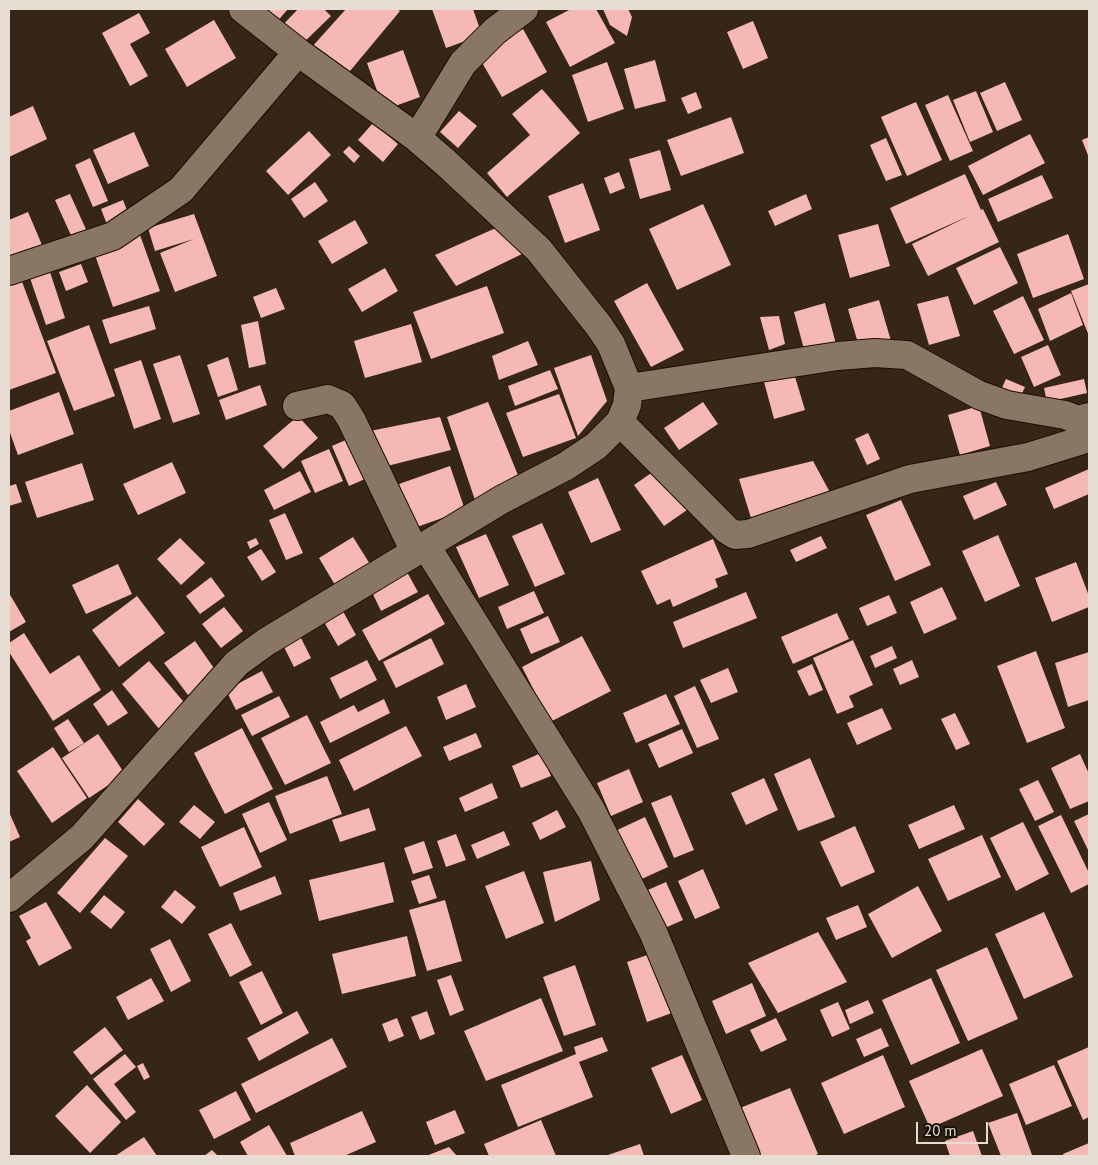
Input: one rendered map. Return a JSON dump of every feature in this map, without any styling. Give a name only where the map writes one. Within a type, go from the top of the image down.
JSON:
[{"type":"street","points":[[9,898],[82,836],[237,663],[266,642],[502,500],[566,466],[596,446],[620,422],[627,406],[629,388],[611,344],[600,326],[539,250],[417,138],[298,52],[243,9]]},
{"type":"street","points":[[417,138],[463,63],[496,31],[524,9]]},
{"type":"street","points":[[9,271],[113,236],[181,190],[298,52]]},
{"type":"street","points":[[629,388],[838,356],[875,353],[907,355],[979,395],[1007,405],[1065,415],[1086,427]]},
{"type":"street","points":[[297,406],[328,399],[342,405],[352,419],[421,549],[591,810],[653,932],[746,1156]]},
{"type":"street","points":[[620,422],[727,530],[735,535],[748,534],[910,479],[1028,457],[1086,427]]},
{"type":"building","points":[[257,9],[288,9],[275,24]]},
{"type":"building","points":[[298,9],[324,9],[331,16],[299,47],[280,28]]},
{"type":"building","points":[[346,9],[397,9],[400,11],[345,77],[311,48]]},
{"type":"building","points":[[432,9],[473,9],[482,35],[446,48]]},
{"type":"building","points":[[571,9],[596,9],[615,43],[570,67],[546,22]]},
{"type":"building","points":[[603,9],[628,9],[632,17],[627,36],[610,25]]},
{"type":"building","points":[[139,13],[150,33],[130,44],[148,76],[130,86],[102,33]]},
{"type":"building","points":[[214,20],[236,58],[187,87],[165,49]]},
{"type":"building","points":[[753,21],[768,58],[743,69],[727,32]]},
{"type":"building","points":[[523,29],[547,72],[502,97],[477,54]]},
{"type":"building","points":[[403,50],[420,97],[384,110],[367,63]]},
{"type":"building","points":[[655,60],[666,101],[635,109],[624,69]]},
{"type":"building","points":[[607,62],[624,109],[588,122],[572,75]]},
{"type":"building","points":[[1005,82],[1022,120],[997,131],[980,93]]},
{"type":"building","points":[[542,89],[580,133],[507,197],[487,173],[530,135],[512,114]]},
{"type":"building","points":[[976,91],[993,132],[970,142],[953,100]]},
{"type":"building","points":[[696,92],[702,108],[688,114],[681,98]]},
{"type":"building","points":[[948,95],[973,151],[950,161],[925,105]]},
{"type":"building","points":[[916,102],[942,160],[907,176],[881,117]]},
{"type":"building","points":[[33,106],[47,139],[9,157],[9,117]]},
{"type":"building","points":[[459,111],[477,126],[458,148],[440,132]]},
{"type":"building","points":[[731,117],[744,153],[681,176],[667,140]]},
{"type":"building","points":[[373,123],[398,144],[383,162],[358,140]]},
{"type":"building","points":[[309,131],[331,155],[288,195],[266,171]]},
{"type":"building","points":[[134,132],[149,166],[108,184],[93,150]]},
{"type":"building","points":[[1030,134],[1045,163],[983,195],[968,166]]},
{"type":"building","points":[[1089,137],[1089,158],[1082,140]]},
{"type":"building","points":[[886,138],[902,175],[886,181],[870,145]]},
{"type":"building","points":[[349,146],[360,156],[354,163],[343,152]]},
{"type":"building","points":[[660,150],[671,190],[640,199],[629,159]]},
{"type":"building","points":[[90,158],[108,201],[93,207],[75,165]]},
{"type":"building","points":[[619,172],[625,188],[610,194],[604,178]]},
{"type":"building","points":[[965,174],[981,210],[983,209],[999,242],[928,276],[912,244],[969,216],[906,244],[890,208]]},
{"type":"building","points":[[1042,175],[1053,198],[998,222],[988,199]]},
{"type":"building","points":[[315,182],[328,201],[304,218],[291,199]]},
{"type":"building","points":[[583,183],[600,230],[565,243],[548,196]]},
{"type":"building","points":[[70,194],[89,236],[74,242],[55,200]]},
{"type":"building","points":[[806,194],[812,209],[775,226],[768,211]]},
{"type":"building","points":[[123,200],[130,218],[108,227],[101,209]]},
{"type":"building","points":[[703,204],[731,265],[677,290],[649,229]]},
{"type":"building","points":[[28,212],[42,245],[9,260],[9,220]]},
{"type":"building","points":[[194,214],[217,276],[175,292],[160,253],[194,239],[155,251],[148,228]]},
{"type":"building","points":[[355,220],[368,243],[332,264],[318,241]]},
{"type":"building","points":[[505,224],[522,254],[456,286],[435,255]]},
{"type":"building","points":[[878,224],[890,266],[850,278],[838,235]]},
{"type":"building","points":[[1068,234],[1084,279],[1033,298],[1017,254]]},
{"type":"building","points":[[140,235],[160,291],[113,307],[94,252]]},
{"type":"building","points":[[1000,247],[1018,283],[974,305],[956,268]]},
{"type":"building","points":[[81,264],[88,282],[66,291],[59,272]]},
{"type":"building","points":[[385,268],[398,291],[362,312],[348,289]]},
{"type":"building","points":[[50,272],[65,318],[46,325],[30,278]]},
{"type":"building","points":[[21,279],[56,373],[9,390],[9,283]]},
{"type":"building","points":[[647,283],[684,350],[651,367],[614,301]]},
{"type":"building","points":[[1089,284],[1089,336],[1071,291]]},
{"type":"building","points":[[487,286],[504,333],[431,359],[413,312]]},
{"type":"building","points":[[276,288],[285,309],[261,318],[253,297]]},
{"type":"building","points":[[1071,293],[1083,325],[1050,341],[1038,309]]},
{"type":"building","points":[[948,296],[960,336],[929,345],[917,304]]},
{"type":"building","points":[[1023,296],[1044,340],[1014,354],[993,311]]},
{"type":"building","points":[[879,300],[891,341],[860,350],[848,309]]},
{"type":"building","points":[[825,303],[836,344],[805,353],[794,312]]},
{"type":"building","points":[[149,306],[156,329],[110,344],[102,320]]},
{"type":"building","points":[[779,316],[785,344],[769,350],[760,317]]},
{"type":"building","points":[[258,321],[266,364],[249,368],[241,325]]},
{"type":"building","points":[[411,324],[422,362],[365,378],[354,341]]},
{"type":"building","points":[[89,325],[115,396],[74,411],[47,341]]},
{"type":"building","points":[[528,341],[538,365],[499,380],[492,356]]},
{"type":"building","points":[[1048,345],[1061,375],[1034,387],[1021,357]]},
{"type":"building","points":[[180,355],[200,414],[173,423],[153,364]]},
{"type":"building","points":[[591,355],[607,401],[578,436],[554,368]]},
{"type":"building","points":[[228,357],[238,390],[218,397],[207,365]]},
{"type":"building","points":[[141,360],[161,419],[134,429],[114,369]]},
{"type":"building","points":[[550,370],[558,389],[515,406],[508,386]]},
{"type":"building","points":[[793,370],[805,410],[774,419],[763,378]]},
{"type":"building","points":[[1006,379],[1025,387],[1019,400],[1000,392]]},
{"type":"building","points":[[1084,379],[1087,393],[1047,402],[1044,388]]},
{"type":"building","points":[[260,385],[267,405],[226,420],[219,400]]},
{"type":"building","points":[[59,392],[74,434],[18,455],[9,430],[9,411]]},
{"type":"building","points":[[559,394],[576,438],[523,457],[506,413]]},
{"type":"building","points":[[488,402],[520,480],[476,503],[447,417]]},
{"type":"building","points":[[703,402],[718,424],[679,450],[664,428]]},
{"type":"building","points":[[979,406],[990,446],[960,455],[948,415]]},
{"type":"building","points":[[298,416],[318,438],[283,469],[263,446]]},
{"type":"building","points":[[440,417],[451,450],[379,468],[365,432]]},
{"type":"building","points":[[868,433],[880,459],[867,465],[855,439]]},
{"type":"building","points":[[348,439],[365,479],[349,486],[332,446]]},
{"type":"building","points":[[329,449],[343,481],[315,493],[301,461]]},
{"type":"building","points":[[813,461],[833,498],[751,518],[739,479]]},
{"type":"building","points":[[172,462],[186,493],[138,515],[123,484]]},
{"type":"building","points":[[82,463],[94,500],[37,518],[25,482]]},
{"type":"building","points":[[450,466],[465,510],[414,528],[399,484]]},
{"type":"building","points":[[657,469],[687,510],[664,526],[634,485]]},
{"type":"building","points":[[1089,469],[1089,494],[1054,509],[1045,488]]},
{"type":"building","points":[[300,471],[311,492],[274,510],[264,490]]},
{"type":"building","points":[[598,478],[621,530],[591,543],[568,492]]},
{"type":"building","points":[[996,482],[1007,505],[974,520],[963,496]]},
{"type":"building","points":[[16,484],[22,502],[9,506],[9,486]]},
{"type":"building","points":[[901,500],[931,565],[895,581],[866,515]]},
{"type":"building","points":[[285,513],[303,553],[286,560],[269,520]]},
{"type":"building","points":[[542,523],[565,574],[535,587],[512,536]]},
{"type":"building","points":[[486,534],[509,585],[479,598],[456,547]]},
{"type":"building","points":[[998,535],[1020,586],[985,602],[962,551]]},
{"type":"building","points":[[821,536],[827,548],[796,562],[790,550]]},
{"type":"building","points":[[353,537],[373,569],[338,590],[319,558]]},
{"type":"building","points":[[180,538],[205,563],[181,585],[157,559]]},
{"type":"building","points":[[256,538],[259,544],[250,549],[247,542]]},
{"type":"building","points":[[713,539],[728,574],[715,579],[718,587],[673,607],[670,599],[657,605],[641,571]]},
{"type":"building","points":[[261,549],[276,572],[262,581],[247,557]]},
{"type":"building","points":[[1076,562],[1089,596],[1089,607],[1052,622],[1035,578]]},
{"type":"building","points":[[118,564],[132,594],[86,614],[72,585]]},
{"type":"building","points":[[407,572],[418,592],[381,611],[371,590]]},
{"type":"building","points":[[211,577],[225,596],[200,614],[186,596]]},
{"type":"building","points":[[942,587],[957,619],[924,634],[910,602]]},
{"type":"building","points":[[534,591],[544,613],[507,629],[498,607]]},
{"type":"building","points":[[746,592],[757,618],[683,648],[673,622]]},
{"type":"building","points":[[9,593],[26,622],[9,632]]},
{"type":"building","points":[[428,594],[445,624],[379,661],[362,630]]},
{"type":"building","points":[[889,595],[897,613],[867,626],[859,608]]},
{"type":"building","points":[[137,596],[165,633],[119,667],[92,630]]},
{"type":"building","points":[[339,604],[356,635],[338,646],[320,615]]},
{"type":"building","points":[[224,607],[243,631],[221,648],[202,624]]},
{"type":"building","points":[[837,613],[849,639],[793,664],[781,637]]},
{"type":"building","points":[[548,616],[560,642],[531,654],[520,629]]},
{"type":"building","points":[[24,633],[50,674],[79,655],[101,690],[53,721],[9,652],[9,643]]},
{"type":"building","points":[[299,634],[311,658],[294,667],[282,643]]},
{"type":"building","points":[[582,636],[611,691],[550,722],[522,667]]},
{"type":"building","points":[[431,638],[444,664],[396,688],[383,662]]},
{"type":"building","points":[[853,640],[873,685],[849,696],[854,707],[837,714],[813,658]]},
{"type":"building","points":[[195,641],[218,674],[188,695],[164,663]]},
{"type":"building","points":[[892,646],[897,658],[875,668],[870,656]]},
{"type":"building","points":[[1036,651],[1065,728],[1027,743],[997,666]]},
{"type":"building","points":[[1089,652],[1089,700],[1068,707],[1055,663]]},
{"type":"building","points":[[367,660],[377,680],[340,699],[330,678]]},
{"type":"building","points":[[912,660],[919,677],[900,685],[893,669]]},
{"type":"building","points":[[149,661],[188,707],[160,730],[122,684]]},
{"type":"building","points":[[812,664],[823,690],[809,696],[797,671]]},
{"type":"building","points":[[728,668],[738,692],[711,703],[700,680]]},
{"type":"building","points":[[262,671],[273,692],[236,710],[226,690]]},
{"type":"building","points":[[466,684],[476,707],[446,720],[437,697]]},
{"type":"building","points":[[695,686],[719,739],[697,748],[674,696]]},
{"type":"building","points":[[112,690],[128,713],[108,726],[93,704]]},
{"type":"building","points":[[666,694],[680,724],[636,743],[623,713]]},
{"type":"building","points":[[279,696],[290,717],[252,736],[241,715]]},
{"type":"building","points":[[384,699],[390,713],[330,743],[320,722],[354,705],[358,712]]},
{"type":"building","points":[[882,708],[892,729],[857,745],[847,723]]},
{"type":"building","points":[[955,713],[970,744],[956,750],[941,719]]},
{"type":"building","points":[[307,715],[331,763],[285,785],[261,738]]},
{"type":"building","points":[[68,719],[84,743],[69,752],[54,728]]},
{"type":"building","points":[[406,726],[422,756],[354,791],[339,760]]},
{"type":"building","points":[[242,728],[273,789],[225,814],[194,753]]},
{"type":"building","points":[[682,729],[693,753],[659,768],[648,744]]},
{"type":"building","points":[[476,733],[482,747],[449,761],[443,747]]},
{"type":"building","points":[[98,734],[125,774],[89,798],[62,758]]},
{"type":"building","points":[[53,747],[87,798],[52,823],[17,771]]},
{"type":"building","points":[[541,753],[551,776],[521,788],[512,766]]},
{"type":"building","points":[[1080,754],[1089,774],[1089,801],[1070,809],[1051,768]]},
{"type":"building","points":[[810,758],[835,817],[798,831],[774,774]]},
{"type":"building","points":[[629,769],[643,802],[611,816],[597,783]]},
{"type":"building","points":[[327,776],[342,814],[290,834],[275,796]]},
{"type":"building","points":[[764,778],[778,810],[746,825],[731,793]]},
{"type":"building","points":[[1038,780],[1054,812],[1035,821],[1019,789]]},
{"type":"building","points":[[492,783],[498,798],[465,812],[459,798]]},
{"type":"building","points":[[671,795],[694,850],[674,858],[651,803]]},
{"type":"building","points":[[138,799],[165,824],[144,846],[118,822]]},
{"type":"building","points":[[269,802],[287,840],[260,853],[242,814]]},
{"type":"building","points":[[194,805],[215,822],[200,839],[179,822]]},
{"type":"building","points":[[954,805],[965,829],[919,849],[908,825]]},
{"type":"building","points":[[369,808],[376,830],[340,842],[332,820]]},
{"type":"building","points":[[557,810],[566,827],[540,840],[532,823]]},
{"type":"building","points":[[9,812],[20,837],[9,842]]},
{"type":"building","points":[[1089,814],[1089,852],[1074,821]]},
{"type":"building","points":[[1061,815],[1089,873],[1089,884],[1071,893],[1038,826]]},
{"type":"building","points":[[645,817],[668,867],[635,882],[613,832]]},
{"type":"building","points":[[1023,822],[1049,874],[1016,891],[990,838]]},
{"type":"building","points":[[855,826],[875,872],[841,887],[820,842]]},
{"type":"building","points":[[244,827],[262,867],[220,887],[201,847]]},
{"type":"building","points":[[504,831],[510,845],[477,859],[471,845]]},
{"type":"building","points":[[456,834],[466,860],[446,867],[437,841]]},
{"type":"building","points":[[982,835],[1001,877],[948,901],[928,859]]},
{"type":"building","points":[[105,838],[128,856],[80,913],[57,893]]},
{"type":"building","points":[[424,841],[433,868],[413,874],[404,848]]},
{"type":"building","points":[[591,861],[600,900],[555,922],[543,872]]},
{"type":"building","points":[[384,862],[394,902],[319,921],[309,880]]},
{"type":"building","points":[[703,869],[720,908],[695,919],[678,881]]},
{"type":"building","points":[[524,871],[544,923],[506,939],[485,886]]},
{"type":"building","points":[[429,875],[437,898],[419,904],[411,881]]},
{"type":"building","points":[[275,876],[282,894],[240,911],[233,893]]},
{"type":"building","points":[[666,882],[683,920],[658,931],[641,893]]},
{"type":"building","points":[[918,886],[942,931],[892,958],[868,914]]},
{"type":"building","points":[[175,890],[196,907],[182,924],[161,907]]},
{"type":"building","points":[[104,895],[125,912],[111,929],[90,912]]},
{"type":"building","points":[[445,900],[462,961],[427,971],[409,910]]},
{"type":"building","points":[[46,902],[72,948],[39,966],[26,941],[31,938],[19,916]]},
{"type":"building","points":[[858,905],[867,927],[836,940],[826,918]]},
{"type":"building","points":[[1044,912],[1073,977],[1024,999],[995,934]]},
{"type":"building","points":[[231,923],[252,965],[230,977],[208,934]]},
{"type":"building","points":[[818,932],[847,982],[778,1013],[748,963]]},
{"type":"building","points":[[407,936],[416,976],[342,994],[332,954]]},
{"type":"building","points":[[170,939],[191,981],[171,992],[150,949]]},
{"type":"building","points":[[987,947],[1018,1019],[968,1041],[936,970]]},
{"type":"building","points":[[659,951],[680,1010],[647,1022],[627,962]]},
{"type":"building","points":[[575,965],[596,1025],[564,1036],[543,977]]},
{"type":"building","points":[[262,971],[283,1013],[261,1025],[239,982]]},
{"type":"building","points":[[451,975],[464,1010],[450,1016],[437,980]]},
{"type":"building","points":[[151,978],[164,1001],[128,1020],[116,997]]},
{"type":"building","points":[[931,978],[960,1043],[911,1065],[882,1000]]},
{"type":"building","points":[[752,983],[766,1016],[726,1034],[712,1001]]},
{"type":"building","points":[[541,998],[563,1051],[486,1081],[464,1031]]},
{"type":"building","points":[[868,1000],[874,1013],[850,1024],[845,1010]]},
{"type":"building","points":[[838,1002],[850,1029],[832,1037],[820,1010]]},
{"type":"building","points":[[297,1011],[309,1033],[259,1061],[247,1038]]},
{"type":"building","points":[[427,1011],[435,1034],[420,1040],[411,1017]]},
{"type":"building","points":[[397,1018],[404,1036],[389,1042],[382,1024]]},
{"type":"building","points":[[776,1018],[787,1040],[761,1052],[750,1030]]},
{"type":"building","points":[[105,1027],[123,1050],[91,1075],[73,1052]]},
{"type":"building","points":[[881,1028],[889,1046],[864,1057],[856,1039]]},
{"type":"building","points":[[602,1037],[608,1051],[579,1062],[593,1097],[518,1127],[501,1085],[576,1054],[574,1047]]},
{"type":"building","points":[[332,1038],[347,1067],[256,1113],[241,1084]]},
{"type":"building","points":[[1089,1047],[1089,1117],[1083,1120],[1057,1061]]},
{"type":"building","points":[[982,1049],[1003,1096],[930,1128],[909,1081]]},
{"type":"building","points":[[125,1054],[136,1067],[114,1084],[136,1112],[126,1120],[93,1079]]},
{"type":"building","points":[[682,1055],[702,1100],[671,1114],[651,1068]]},
{"type":"building","points":[[883,1055],[905,1107],[844,1134],[821,1083]]},
{"type":"building","points":[[143,1063],[150,1077],[144,1080],[137,1066]]},
{"type":"building","points":[[1054,1065],[1072,1106],[1026,1125],[1009,1084]]},
{"type":"building","points":[[87,1085],[121,1122],[90,1153],[55,1116]]},
{"type":"building","points":[[790,1088],[818,1154],[813,1156],[758,1156],[740,1108]]},
{"type":"building","points":[[236,1091],[251,1120],[214,1139],[199,1110]]},
{"type":"building","points":[[455,1110],[465,1133],[435,1145],[426,1122]]},
{"type":"building","points":[[362,1111],[376,1142],[344,1156],[295,1156],[290,1143]]},
{"type":"building","points":[[1017,1113],[1032,1155],[1001,1156],[988,1123]]},
{"type":"building","points":[[541,1120],[556,1156],[489,1156],[484,1144]]},
{"type":"building","points":[[269,1125],[287,1156],[248,1156],[240,1142]]},
{"type":"building","points":[[973,1131],[982,1156],[950,1156],[945,1141]]},
{"type":"building","points":[[144,1137],[157,1156],[115,1156]]},
{"type":"building","points":[[1089,1143],[1089,1156],[1064,1156],[1063,1154]]},
{"type":"building","points":[[640,1144],[644,1156],[605,1156]]},
{"type":"building","points":[[449,1147],[457,1156],[426,1156]]},
{"type":"building","points":[[212,1150],[218,1156],[204,1156]]}]
